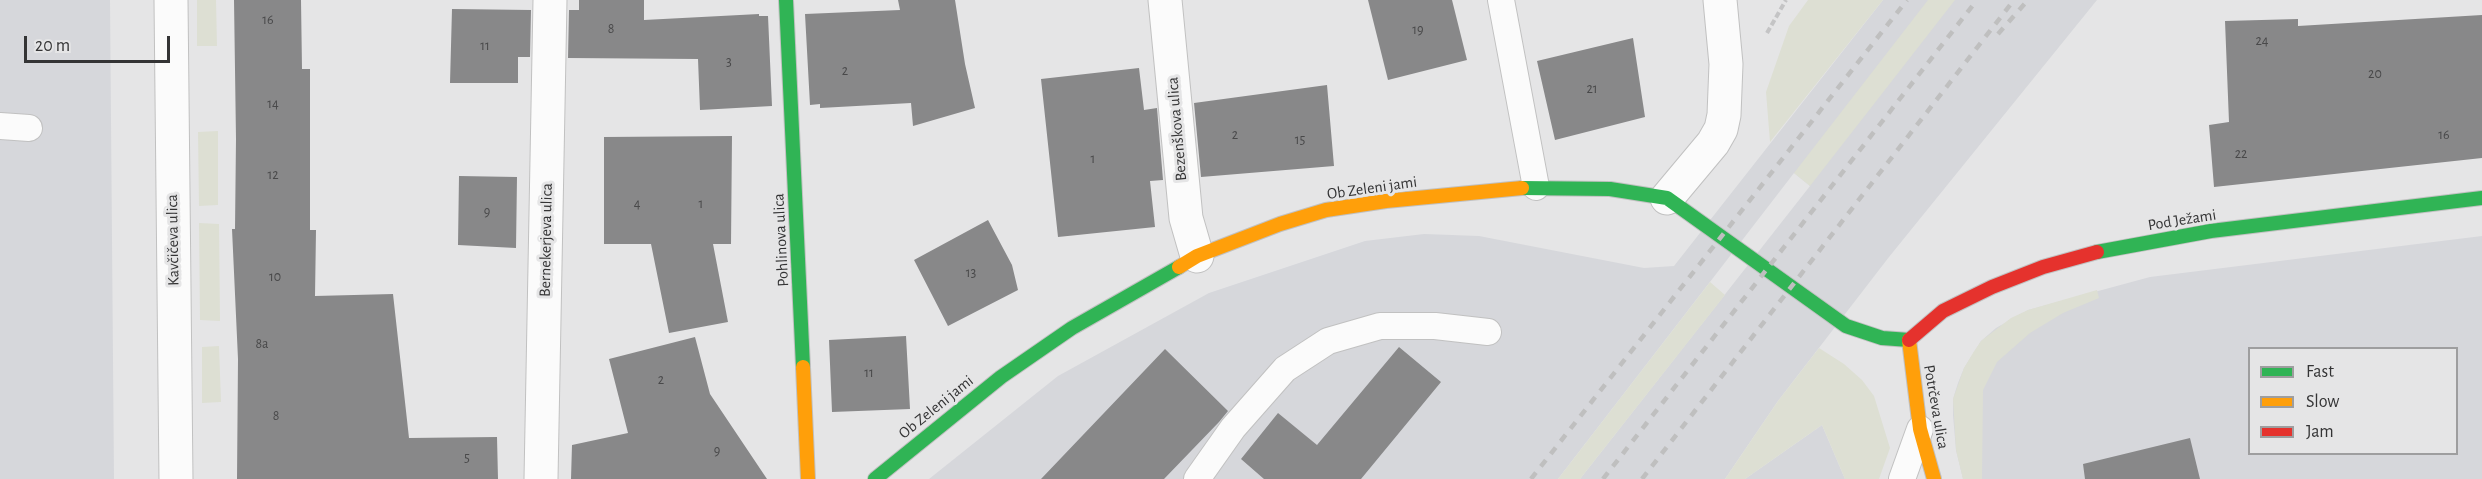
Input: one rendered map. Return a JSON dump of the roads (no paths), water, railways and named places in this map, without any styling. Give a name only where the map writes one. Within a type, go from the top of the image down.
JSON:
[{"type":"street","name":"Kavčičeva ulica","points":[[171,0],[176,479]]},
{"type":"street","name":"Bernekerjeva ulica","points":[[541,479],[550,0]]},
{"type":"street","name":"Pohlinova ulica","points":[[786,0],[808,479]]},
{"type":"street","name":"Bezenškova ulica","points":[[1166,0],[1186,218],[1197,256]]},
{"type":"street","points":[[1667,198],[1713,143],[1721,129],[1726,64],[1720,0]]},
{"type":"street","name":"Ob Zeleni jami","points":[[875,479],[940,424],[1001,377],[1072,328],[1197,256],[1280,224],[1326,210],[1386,201],[1536,187],[1610,189],[1667,198],[1846,326],[1882,338],[1909,340]]},
{"type":"street","name":"Pod Ježami","points":[[1909,340],[1943,311],[1992,287],[2043,267],[2103,250],[2211,231],[2482,198]]},
{"type":"street","name":"Potrčeva ulica","points":[[1909,340],[1920,429],[1934,479]]},
{"type":"lane","points":[[1501,0],[1536,187]]},
{"type":"lane","points":[[0,126],[29,128]]},
{"type":"lane","points":[[1197,479],[1233,428],[1285,369],[1328,341],[1380,326],[1435,326],[1488,332]]},
{"type":"lane","points":[[1902,479],[1920,429]]},
{"type":"railway","points":[[1531,479],[1907,0]]},
{"type":"railway","points":[[1603,479],[1977,0]]},
{"type":"railway","points":[[1642,479],[2014,0]]},
{"type":"railway","points":[[1998,34],[2028,0]]}]
